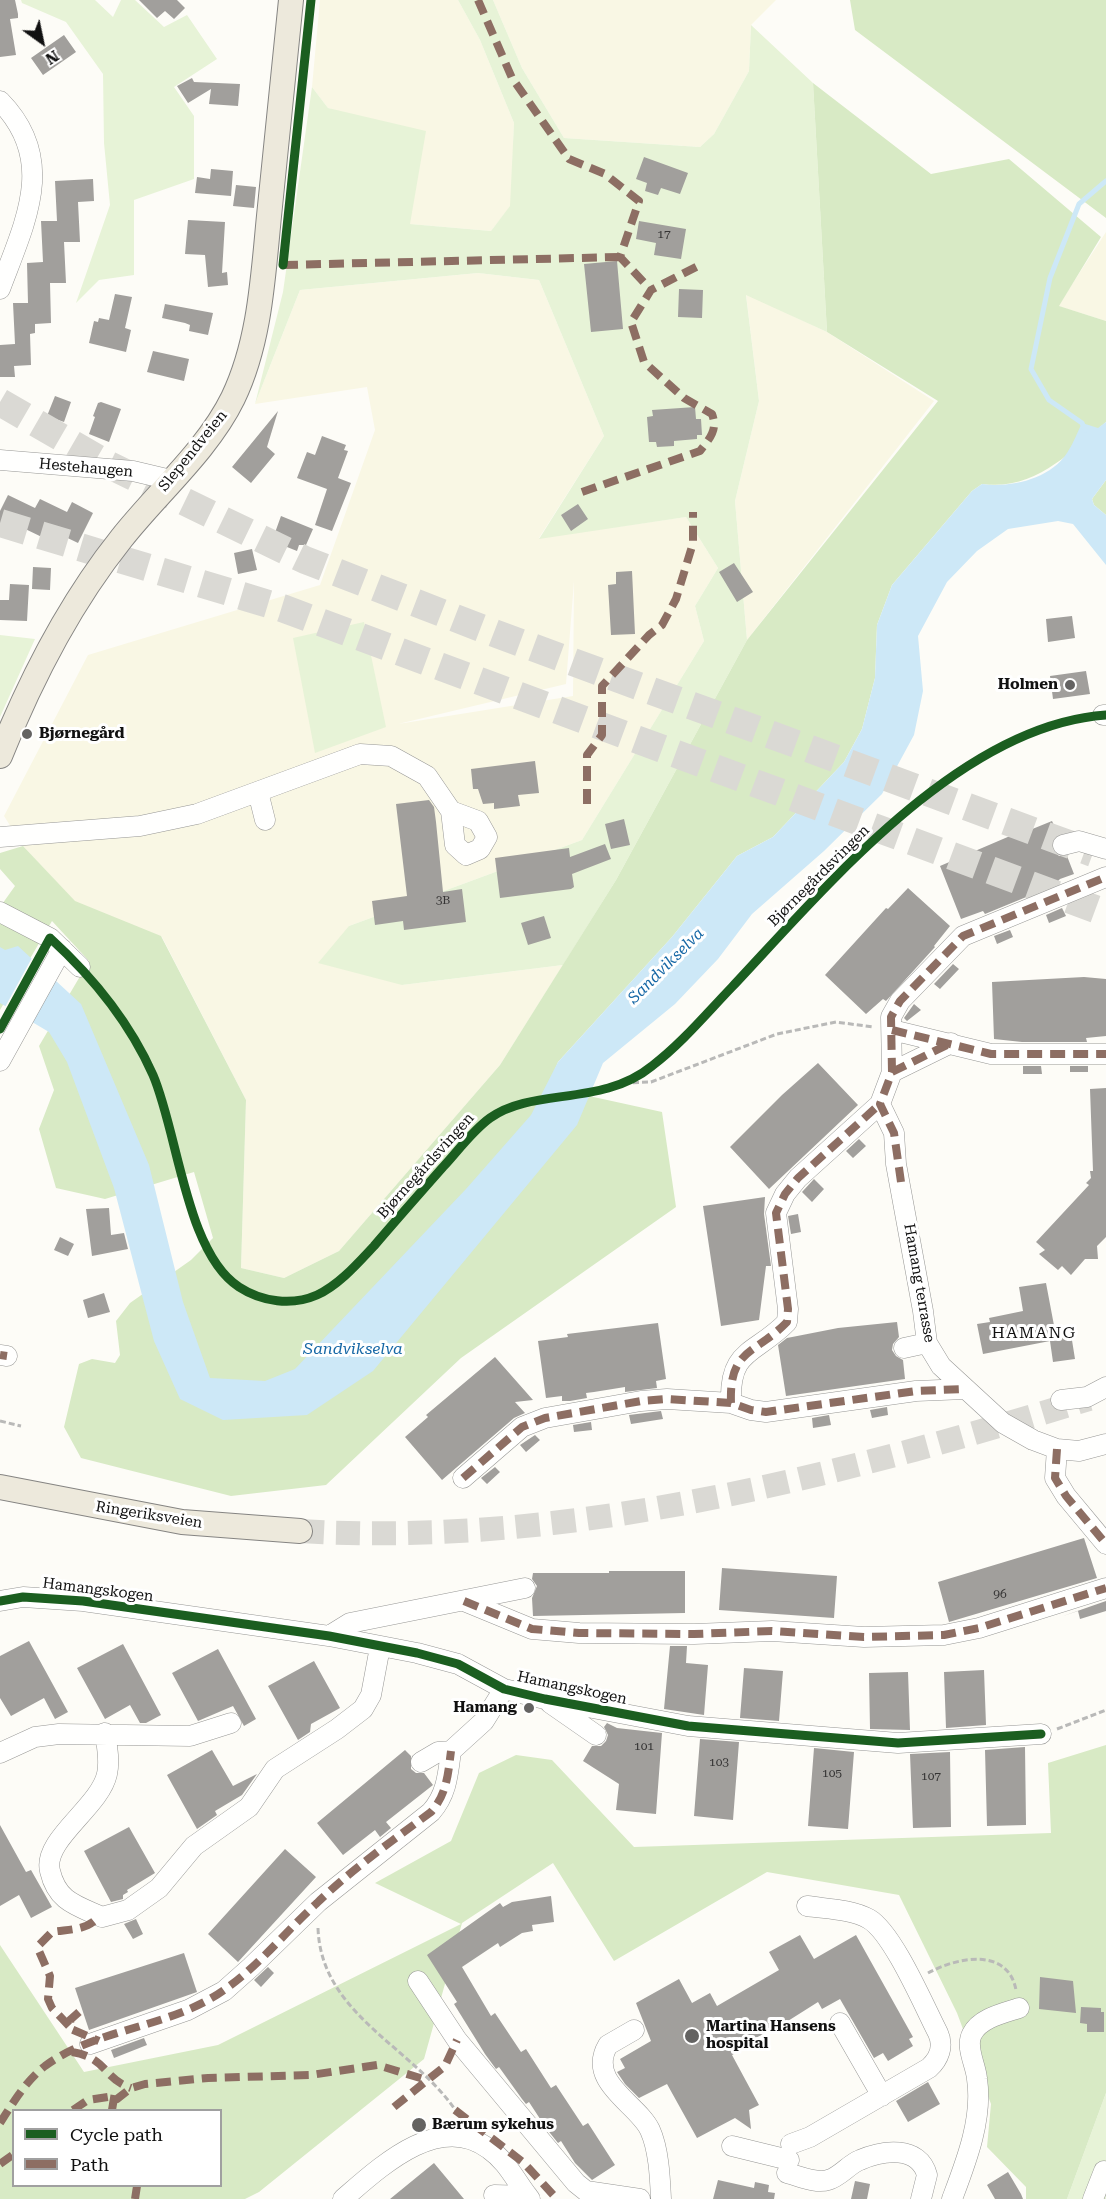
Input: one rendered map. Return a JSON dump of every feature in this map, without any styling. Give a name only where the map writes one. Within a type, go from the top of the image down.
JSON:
[{"type":"main road","name":"Slependveien","points":[[0,756],[38,674],[76,606],[119,541],[212,432],[232,401],[242,379],[253,340],[264,268],[291,0]]},
{"type":"main road","name":"Ringeriksveien","points":[[0,1487],[182,1522],[300,1531]]},
{"type":"street","points":[[0,100],[13,114],[26,137],[33,163],[33,192],[24,226],[0,288]]},
{"type":"street","name":"Hestehaugen","points":[[0,460],[133,471],[171,480]]},
{"type":"street","points":[[0,837],[140,826],[197,814],[360,754],[391,756],[428,776],[451,811]]},
{"type":"street","points":[[258,792],[265,820]]},
{"type":"street","points":[[1063,845],[1079,841],[1106,849]]},
{"type":"street","points":[[731,1403],[731,1378],[736,1364],[787,1322],[788,1309],[776,1213],[785,1194],[798,1178],[880,1104],[892,1072],[891,1017],[900,1001],[963,936],[1106,877]]},
{"type":"street","points":[[0,912],[51,938],[58,955],[80,967]]},
{"type":"street","points":[[0,1061],[58,955]]},
{"type":"street","points":[[892,1030],[990,1054],[1106,1054]]},
{"type":"street","points":[[892,1072],[951,1043]]},
{"type":"street","name":"Hamang terrasse","points":[[880,1104],[894,1133],[927,1343],[940,1366],[1003,1422],[1033,1440],[1057,1449],[1079,1451],[1106,1444]]},
{"type":"street","points":[[904,1348],[927,1343]]},
{"type":"street","points":[[1061,1400],[1087,1397],[1106,1387]]},
{"type":"street","points":[[463,1478],[522,1427],[545,1418],[641,1401],[667,1399],[731,1403],[766,1412],[916,1391],[965,1389]]},
{"type":"street","points":[[1057,1449],[1055,1478],[1066,1496],[1106,1544]]},
{"type":"street","points":[[329,1636],[350,1623],[525,1588]]},
{"type":"street","points":[[464,1601],[532,1629],[579,1633],[694,1634],[772,1630],[899,1636],[944,1635],[980,1628],[1106,1588]]},
{"type":"street","name":"Hamangskogen","points":[[0,1601],[23,1597],[83,1601],[329,1636],[458,1664],[504,1689],[545,1699],[688,1725],[898,1743],[1041,1734]]},
{"type":"street","points":[[105,1733],[107,1774],[98,1796],[51,1851],[49,1866],[54,1888],[66,1899],[102,1917],[117,1915],[128,1910],[159,1888],[194,1846],[249,1807],[275,1769],[337,1729],[363,1709],[371,1695],[380,1647]]},
{"type":"street","name":"Hamangskogen","points":[[421,1762],[438,1752],[451,1751],[484,1721],[504,1689]]},
{"type":"street","points":[[545,1699],[596,1736]]},
{"type":"street","points":[[0,1752],[35,1737],[105,1733],[190,1736],[231,1723]]},
{"type":"street","points":[[90,2044],[188,2010],[224,1991],[318,1902],[431,1812],[440,1802],[446,1787],[451,1751]]},
{"type":"street","points":[[789,2159],[810,2137],[929,2068],[940,2051],[941,2039],[895,1949],[872,1920],[853,1912],[807,1906]]},
{"type":"street","points":[[418,1981],[457,2040],[576,2183],[586,2191],[640,2199]]},
{"type":"street","points":[[952,2199],[975,2127],[979,2105],[977,2078],[969,2043],[971,2036],[976,2029],[989,2020],[1019,2008]]},
{"type":"street","points":[[840,2023],[882,2096]]},
{"type":"street","points":[[634,2030],[608,2045],[603,2063],[614,2090],[650,2129],[661,2199]]},
{"type":"street","points":[[343,2199],[409,2148],[446,2136],[472,2138],[490,2149],[510,2168],[529,2198]]},
{"type":"street","points":[[732,2146],[789,2159],[818,2181],[829,2180],[861,2159],[897,2152],[909,2153],[919,2160],[927,2175],[921,2199]]},
{"type":"street","points":[[1093,2199],[1104,2171]]},
{"type":"street","points":[[494,2195],[529,2198]]},
{"type":"path","points":[[624,1083],[651,1082],[777,1034],[836,1022],[892,1030]]},
{"type":"path","points":[[614,1087],[642,1073]]},
{"type":"path","points":[[0,1421],[21,1426]]},
{"type":"path","points":[[1041,1734],[1106,1710]]},
{"type":"path","points":[[319,1941],[328,1973],[347,2004],[456,2110],[472,2138]]},
{"type":"path","points":[[911,1983],[948,1963],[986,1959],[998,1962],[1011,1976],[1019,2008]]},
{"type":"shaded area","points":[[320,0],[458,0],[480,40],[514,123],[511,206],[491,231],[409,224],[349,115],[328,108],[312,87]]},
{"type":"shaded area","points":[[493,0],[776,0],[751,25],[749,71],[714,134],[700,147],[564,138],[522,68]]},
{"type":"shaded area","points":[[1106,232],[1106,321],[1058,306]]},
{"type":"shaded area","points":[[478,273],[539,280],[604,436],[539,538],[686,517],[718,568],[695,606],[704,641],[582,840],[349,926],[402,985],[563,965],[500,1065],[339,1251],[284,1278],[241,1268],[246,1100],[162,937],[75,902],[23,846],[4,816],[88,655],[320,585],[375,430],[367,387],[255,404],[300,290]],"holes":[[[574,581],[573,696],[398,724],[566,684]]]},
{"type":"shaded area","points":[[746,294],[827,332],[934,401],[747,640],[735,501],[759,401]]},
{"type":"green space","points":[[21,0],[95,0],[113,17],[121,0],[135,0],[164,27],[187,15],[217,59],[174,87],[194,116],[194,179],[134,200],[134,275],[99,280],[76,303],[110,205],[104,143],[103,74],[66,22],[22,3]]},
{"type":"green space","points":[[458,0],[493,0],[522,68],[564,138],[700,147],[714,134],[749,71],[751,25],[813,83],[827,332],[746,295],[759,401],[735,501],[747,640],[616,880],[563,965],[402,985],[318,963],[349,926],[582,840],[704,641],[695,606],[718,568],[686,517],[539,539],[604,436],[539,280],[478,273],[300,290],[255,404],[283,292],[312,87],[328,108],[426,131],[410,224],[491,231],[510,206],[514,123],[480,40]]},
{"type":"green space","points":[[850,0],[1106,0],[1106,218],[855,30]]},
{"type":"green space","points":[[813,83],[931,174],[1009,159],[1101,237],[1059,306],[1106,321],[1106,422],[1064,457],[1035,476],[1001,485],[982,484],[972,491],[892,585],[877,625],[875,678],[862,729],[844,762],[773,837],[737,856],[672,937],[558,1062],[548,1087],[662,1112],[676,1207],[461,1358],[326,1485],[231,1496],[81,1458],[64,1427],[79,1364],[92,1359],[115,1363],[120,1355],[116,1321],[130,1303],[191,1260],[213,1238],[194,1172],[105,1199],[56,1188],[39,1129],[54,1090],[39,1046],[89,961],[52,921],[0,1010],[0,907],[15,886],[0,869],[0,853],[23,846],[75,901],[161,936],[246,1100],[241,1268],[284,1278],[339,1251],[500,1065],[616,880],[747,640],[938,401],[827,332]]},
{"type":"green space","points":[[1106,480],[1106,515],[1094,505],[1092,499]]},
{"type":"green space","points":[[364,622],[386,727],[315,753],[293,638]]},
{"type":"green space","points":[[0,635],[35,639],[0,717]]},
{"type":"green space","points":[[1106,1745],[1106,2093],[1067,2199],[1026,2199],[1026,2187],[987,2147],[991,2104],[957,2013],[899,1895],[767,1872],[614,1961],[553,1863],[462,1923],[424,2059],[259,2192],[245,2199],[0,2199],[0,1945],[84,2072],[218,2045],[461,1924],[375,1883],[451,1841],[479,1773],[516,1755],[552,1760],[634,1847],[1051,1833],[1048,1763]]},
{"type":"green space","points":[[1106,2093],[1106,2199],[1067,2199]]},
{"type":"water","name":"Sandvikselva","points":[[1106,422],[1106,480],[1092,499],[1094,505],[1106,515],[1106,565],[1073,524],[1058,521],[1008,529],[977,551],[947,582],[918,636],[923,691],[914,735],[882,794],[824,851],[752,914],[718,959],[675,1004],[603,1063],[577,1125],[373,1371],[307,1415],[223,1420],[180,1399],[154,1341],[114,1188],[67,1062],[49,1032],[0,1003],[0,947],[5,950],[18,946],[81,1004],[149,1165],[183,1302],[210,1378],[265,1381],[295,1369],[466,1189],[531,1115],[558,1062],[672,937],[737,856],[773,837],[844,762],[862,729],[875,678],[877,625],[892,585],[972,491],[982,484],[1017,483],[1040,475],[1060,462],[1082,423],[1098,428]]},
{"type":"pier","points":[[33,956],[55,976],[29,1024],[4,1009]]},
{"type":"building","points":[[0,0],[15,0],[18,18],[10,19],[16,55],[0,57]]},
{"type":"building","points":[[139,0],[177,0],[185,8],[174,19],[165,11],[157,18]]},
{"type":"building","points":[[64,35],[76,52],[43,75],[31,58]]},
{"type":"building","points":[[192,78],[194,82],[240,84],[238,106],[209,104],[211,89],[188,103],[177,86]]},
{"type":"building","points":[[644,157],[688,173],[680,194],[661,188],[658,195],[645,191],[647,183],[636,179]]},
{"type":"building","points":[[211,169],[233,171],[231,196],[195,193],[197,177],[210,179]]},
{"type":"building","points":[[93,179],[94,201],[78,202],[80,242],[64,242],[66,283],[50,283],[51,323],[35,324],[35,333],[30,334],[31,365],[14,366],[15,377],[0,377],[0,345],[15,344],[13,303],[28,303],[27,263],[43,262],[41,221],[57,221],[55,181]]},
{"type":"building","points":[[236,185],[256,187],[254,208],[233,206]]},
{"type":"building","points":[[188,220],[225,222],[222,273],[227,272],[228,285],[208,287],[205,255],[185,254]]},
{"type":"building","points":[[639,221],[686,229],[681,259],[654,255],[656,243],[636,239]]},
{"type":"building","points":[[617,261],[623,329],[591,332],[584,264]]},
{"type":"building","points":[[679,289],[703,290],[702,318],[678,317]]},
{"type":"building","points":[[115,294],[132,297],[125,328],[131,330],[126,352],[89,343],[94,321],[98,322],[99,318],[109,320]]},
{"type":"building","points":[[165,304],[213,313],[208,335],[189,331],[190,325],[185,323],[162,318]]},
{"type":"building","points":[[153,351],[189,359],[184,381],[147,372]]},
{"type":"building","points":[[55,396],[71,402],[64,422],[47,416]]},
{"type":"building","points":[[98,403],[121,409],[109,442],[89,434],[95,417],[93,416]]},
{"type":"building","points":[[695,407],[696,419],[701,419],[702,435],[697,435],[697,439],[674,441],[674,446],[657,447],[656,442],[649,442],[647,417],[653,416],[652,410]]},
{"type":"building","points":[[278,411],[267,447],[275,454],[251,483],[232,467]]},
{"type":"building","points":[[322,436],[346,445],[344,450],[348,451],[338,478],[351,483],[332,531],[315,525],[327,489],[297,478],[307,452],[315,455]]},
{"type":"building","points":[[8,495],[35,508],[40,499],[67,512],[72,502],[93,513],[78,543],[51,530],[46,539],[19,526],[14,536],[0,529],[0,511]]},
{"type":"building","points":[[578,504],[588,519],[571,531],[561,515]]},
{"type":"building","points":[[281,516],[313,529],[306,545],[299,545],[297,551],[272,541]]},
{"type":"building","points":[[252,549],[257,570],[238,574],[234,553]]},
{"type":"building","points":[[734,563],[753,592],[737,602],[719,572]]},
{"type":"building","points":[[33,567],[51,568],[50,590],[32,589]]},
{"type":"building","points":[[632,571],[635,634],[611,635],[608,585],[616,584],[616,572]]},
{"type":"building","points":[[10,584],[29,585],[27,621],[0,620],[0,600],[9,600]]},
{"type":"building","points":[[1072,616],[1075,638],[1048,642],[1046,619]]},
{"type":"building","name":"Holmen","points":[[1086,671],[1090,694],[1053,699],[1050,676]]},
{"type":"building","points":[[535,761],[539,793],[518,795],[520,806],[494,809],[494,803],[483,804],[478,789],[473,789],[471,769]]},
{"type":"building","points":[[429,800],[434,807],[443,892],[462,889],[466,922],[404,930],[403,921],[375,925],[372,901],[407,896],[396,804]]},
{"type":"building","points":[[624,819],[630,845],[611,849],[605,824]]},
{"type":"building","points":[[1052,821],[1058,834],[1052,841],[1052,848],[1059,856],[1067,856],[1074,874],[1060,879],[1053,886],[985,914],[983,911],[961,919],[940,866],[1024,830],[1025,832]]},
{"type":"building","points":[[605,844],[611,859],[572,874],[574,887],[571,889],[500,898],[495,858],[569,848],[570,857]]},
{"type":"building","points":[[908,888],[950,926],[935,947],[886,1001],[883,999],[866,1014],[825,975],[886,908],[888,909]]},
{"type":"building","points":[[1062,908],[1066,916],[1049,923],[1046,915]]},
{"type":"building","points":[[544,916],[551,938],[528,945],[521,923]]},
{"type":"building","points":[[1010,930],[1013,937],[997,944],[994,936]]},
{"type":"building","points":[[953,964],[959,969],[940,989],[934,984]]},
{"type":"building","points":[[1084,977],[1106,979],[1106,1036],[1086,1038],[1087,1042],[1022,1042],[994,1039],[992,982]]},
{"type":"building","points":[[914,1004],[921,1010],[907,1021],[904,1018]]},
{"type":"building","points":[[818,1063],[858,1105],[769,1189],[730,1147]]},
{"type":"building","points":[[1023,1066],[1041,1066],[1042,1074],[1023,1074]]},
{"type":"building","points":[[1070,1066],[1088,1066],[1088,1072],[1070,1072]]},
{"type":"building","points":[[1106,1088],[1106,1237],[1097,1246],[1098,1259],[1085,1259],[1071,1275],[1062,1266],[1058,1270],[1039,1254],[1045,1250],[1036,1242],[1089,1185],[1086,1183],[1091,1178],[1090,1171],[1093,1171],[1090,1089]]},
{"type":"building","points":[[859,1139],[866,1146],[853,1158],[846,1151]]},
{"type":"building","points":[[814,1179],[824,1189],[812,1202],[802,1192]]},
{"type":"building","points":[[765,1197],[764,1214],[771,1266],[766,1266],[759,1320],[721,1326],[703,1206]]},
{"type":"building","points":[[109,1208],[111,1235],[124,1233],[128,1249],[92,1256],[86,1209]]},
{"type":"building","points":[[798,1214],[801,1232],[791,1234],[788,1216]]},
{"type":"building","points":[[60,1237],[74,1244],[68,1256],[54,1250]]},
{"type":"building","points":[[1046,1283],[1056,1336],[1071,1334],[1075,1359],[1053,1362],[1050,1341],[983,1354],[977,1324],[990,1322],[989,1318],[1023,1311],[1019,1287]]},
{"type":"building","points":[[104,1293],[110,1312],[88,1318],[83,1300]]},
{"type":"building","points":[[897,1322],[899,1337],[893,1344],[892,1350],[903,1360],[905,1379],[786,1396],[778,1345],[787,1338],[838,1328]]},
{"type":"building","points":[[658,1323],[666,1379],[656,1381],[657,1388],[625,1392],[625,1387],[586,1393],[587,1398],[570,1401],[562,1401],[562,1396],[546,1398],[538,1341],[568,1337],[567,1334]]},
{"type":"building","points":[[495,1357],[533,1400],[515,1402],[525,1413],[514,1418],[442,1480],[405,1437],[428,1417],[426,1415]]},
{"type":"building","points":[[887,1407],[888,1415],[872,1418],[870,1410]]},
{"type":"building","points":[[661,1411],[663,1419],[631,1424],[629,1415]]},
{"type":"building","points":[[829,1415],[831,1425],[813,1428],[812,1418]]},
{"type":"building","points":[[591,1422],[592,1430],[574,1432],[573,1425]]},
{"type":"building","points":[[535,1435],[540,1440],[526,1452],[520,1445]]},
{"type":"building","points":[[495,1467],[500,1472],[487,1484],[481,1478]]},
{"type":"building","points":[[1084,1538],[1097,1578],[949,1622],[938,1582]]},
{"type":"building","points":[[722,1568],[837,1576],[834,1618],[719,1610]]},
{"type":"building","points":[[609,1571],[685,1571],[685,1613],[533,1616],[532,1598],[537,1586],[532,1579],[533,1573],[609,1573]]},
{"type":"building","points":[[1106,1601],[1106,1611],[1080,1619],[1078,1611],[1063,1616]]},
{"type":"building","points":[[29,1641],[68,1712],[55,1719],[44,1698],[11,1716],[0,1698],[0,1656]]},
{"type":"building","points":[[123,1644],[161,1715],[146,1723],[140,1723],[130,1705],[105,1719],[77,1668]]},
{"type":"building","points":[[670,1646],[687,1646],[686,1663],[708,1665],[704,1715],[664,1709]]},
{"type":"building","points":[[218,1649],[256,1719],[244,1726],[233,1706],[198,1721],[172,1673]]},
{"type":"building","points":[[314,1661],[340,1708],[311,1724],[310,1732],[298,1740],[268,1686]]},
{"type":"building","points":[[744,1668],[783,1671],[779,1721],[740,1718]]},
{"type":"building","points":[[984,1670],[986,1725],[946,1728],[944,1672]]},
{"type":"building","points":[[908,1672],[910,1730],[870,1729],[869,1673]]},
{"type":"building","points":[[607,1723],[617,1728],[662,1733],[656,1814],[616,1810],[619,1784],[583,1761],[592,1746],[601,1746],[606,1741],[608,1735],[604,1727]]},
{"type":"building","points":[[700,1739],[739,1742],[733,1820],[694,1816]]},
{"type":"building","points":[[1025,1747],[1026,1825],[987,1826],[985,1750]]},
{"type":"building","points":[[814,1748],[854,1752],[848,1829],[808,1826]]},
{"type":"building","points":[[212,1750],[233,1786],[257,1774],[242,1795],[215,1811],[217,1815],[197,1829],[167,1775]]},
{"type":"building","points":[[405,1750],[411,1756],[411,1769],[416,1773],[424,1773],[433,1785],[386,1822],[391,1828],[380,1837],[375,1830],[343,1855],[317,1823]]},
{"type":"building","points":[[950,1752],[951,1827],[913,1828],[910,1754]]},
{"type":"building","points":[[0,1825],[26,1872],[31,1870],[52,1907],[31,1918],[19,1895],[0,1906]]},
{"type":"building","points":[[129,1827],[155,1873],[127,1890],[123,1899],[111,1902],[84,1851]]},
{"type":"building","points":[[285,1849],[316,1877],[238,1962],[208,1934]]},
{"type":"building","points":[[551,1896],[554,1922],[532,1925],[533,1931],[522,1933],[500,1947],[498,1943],[462,1967],[491,2016],[495,2013],[521,2052],[526,2049],[551,2088],[556,2085],[583,2126],[588,2123],[615,2165],[592,2180],[575,2163],[561,2141],[558,2143],[529,2102],[526,2104],[499,2067],[496,2069],[485,2054],[454,2004],[457,2002],[427,1955],[500,1903],[503,1907],[512,1902]]},
{"type":"building","points":[[136,1919],[143,1934],[133,1939],[124,1924]]},
{"type":"building","points":[[800,1935],[814,1959],[856,1935],[913,2037],[909,2039],[913,2046],[888,2061],[883,2053],[874,2058],[840,1999],[822,2009],[818,2002],[780,2026],[739,2046],[741,2050],[732,2055],[759,2105],[749,2110],[751,2129],[735,2118],[697,2138],[667,2084],[639,2098],[625,2084],[617,2072],[625,2068],[620,2059],[651,2041],[636,2003],[679,1979],[692,2003],[710,1993],[717,2006],[779,1970],[769,1952]]},
{"type":"building","points":[[184,1953],[197,1992],[89,2030],[75,1988]]},
{"type":"building","points":[[268,1967],[274,1973],[261,1987],[254,1980]]},
{"type":"building","points":[[1040,1977],[1073,1981],[1076,2013],[1039,2009]]},
{"type":"building","points":[[1081,2007],[1101,2008],[1101,2012],[1104,2012],[1104,2032],[1087,2032],[1087,2024],[1080,2023]]},
{"type":"building","points":[[144,2038],[147,2045],[114,2058],[111,2050]]},
{"type":"building","points":[[928,2082],[940,2104],[908,2122],[896,2101]]},
{"type":"building","points":[[434,2163],[464,2199],[390,2199]]},
{"type":"building","points":[[1008,2172],[1023,2199],[995,2199],[987,2185]]},
{"type":"building","points":[[718,2180],[754,2188],[755,2182],[769,2185],[768,2192],[775,2193],[774,2199],[713,2199]]},
{"type":"building","points":[[855,2181],[870,2184],[867,2199],[851,2199]]},
{"type":"waterway","points":[[1085,430],[1082,423],[1049,400],[1031,369],[1050,278],[1079,204],[1106,181]]},
{"type":"tunnel","points":[[0,402],[107,464],[305,560],[494,633],[1093,853]]},
{"type":"tunnel","points":[[0,523],[282,608],[1106,913]]},
{"type":"tunnel","points":[[300,1531],[401,1533],[501,1528],[601,1517],[700,1500],[798,1479],[896,1455],[1089,1399]]},
{"type":"marked path","points":[[478,0],[512,78],[569,159],[605,174],[639,201],[620,257],[651,290]]},
{"type":"marked path","points":[[283,265],[620,257]]},
{"type":"marked path","points":[[582,492],[700,451],[712,434],[714,425],[712,414],[684,398],[644,362],[631,322],[651,290],[698,266]]},
{"type":"marked path","points":[[587,804],[587,755],[602,735],[602,686],[649,635],[662,625],[676,599],[693,543],[693,512]]},
{"type":"marked path","points":[[901,1182],[894,1133],[880,1104],[892,1072],[891,1017],[900,1001],[963,936],[1106,877]]},
{"type":"marked path","points":[[892,1030],[991,1054],[1106,1054]]},
{"type":"marked path","points":[[892,1072],[951,1043]]},
{"type":"marked path","points":[[731,1403],[734,1372],[739,1362],[787,1322],[788,1309],[776,1213],[785,1194],[798,1178],[880,1104]]},
{"type":"marked path","points":[[0,1355],[7,1356]]},
{"type":"marked path","points":[[463,1478],[522,1427],[545,1418],[641,1401],[667,1399],[731,1403],[766,1412],[916,1391],[965,1389]]},
{"type":"marked path","points":[[1057,1449],[1055,1478],[1066,1496],[1106,1544]]},
{"type":"marked path","points":[[464,1601],[532,1629],[579,1633],[694,1634],[772,1631],[864,1637],[944,1635],[979,1628],[1106,1588]]},
{"type":"marked path","points":[[0,2123],[31,2079],[45,2066],[65,2053],[110,2035],[181,2013],[203,2003],[237,1981],[344,1879],[431,1812],[444,1791],[451,1751]]},
{"type":"marked path","points":[[69,2026],[52,2008],[48,1999],[50,1976],[39,1951],[39,1945],[52,1932],[84,1927],[99,1916]]},
{"type":"marked path","points":[[79,2012],[70,2020],[71,2029],[99,2041]]},
{"type":"marked path","points":[[394,2107],[445,2066],[457,2040]]},
{"type":"marked path","points":[[72,2052],[99,2063],[115,2079],[131,2088]]},
{"type":"marked path","points":[[74,2109],[88,2100],[114,2096],[117,2099],[131,2088],[145,2084],[208,2078],[311,2075],[377,2065],[427,2080]]},
{"type":"marked path","points":[[112,2109],[115,2092]]},
{"type":"marked path","points":[[455,2110],[524,2163],[557,2199]]},
{"type":"marked path","points":[[0,2164],[12,2155]]},
{"type":"marked path","points":[[135,2199],[137,2187]]},
{"type":"cycle path","points":[[283,265],[311,0]]},
{"type":"cycle path","name":"Bjørnegårdsvingen","points":[[0,1029],[50,938],[109,1001],[143,1055],[162,1099],[195,1220],[207,1248],[221,1271],[239,1287],[257,1296],[277,1301],[307,1298],[333,1286],[355,1266],[471,1135],[490,1118],[526,1103],[612,1087],[632,1079],[652,1066],[694,1028],[853,860],[900,817],[948,779],[999,748],[1052,725],[1106,715]]},
{"type":"cycle path","points":[[0,1601],[23,1597],[83,1601],[329,1636],[417,1653],[458,1664],[504,1689],[688,1726],[898,1743],[1041,1734]]},
{"type":"place","name":"Holmen","points":[[1070,685]]},
{"type":"place","name":"Bjørnegård","points":[[27,734]]},
{"type":"place","name":"Hamang","points":[[529,1708]]},
{"type":"place","name":"Martina Hansens hospital","points":[[692,2036]]},
{"type":"place","name":"Bærum sykehus","points":[[419,2125]]},
{"type":"district","name":"HAMANG","points":[[1034,1333]]}]
